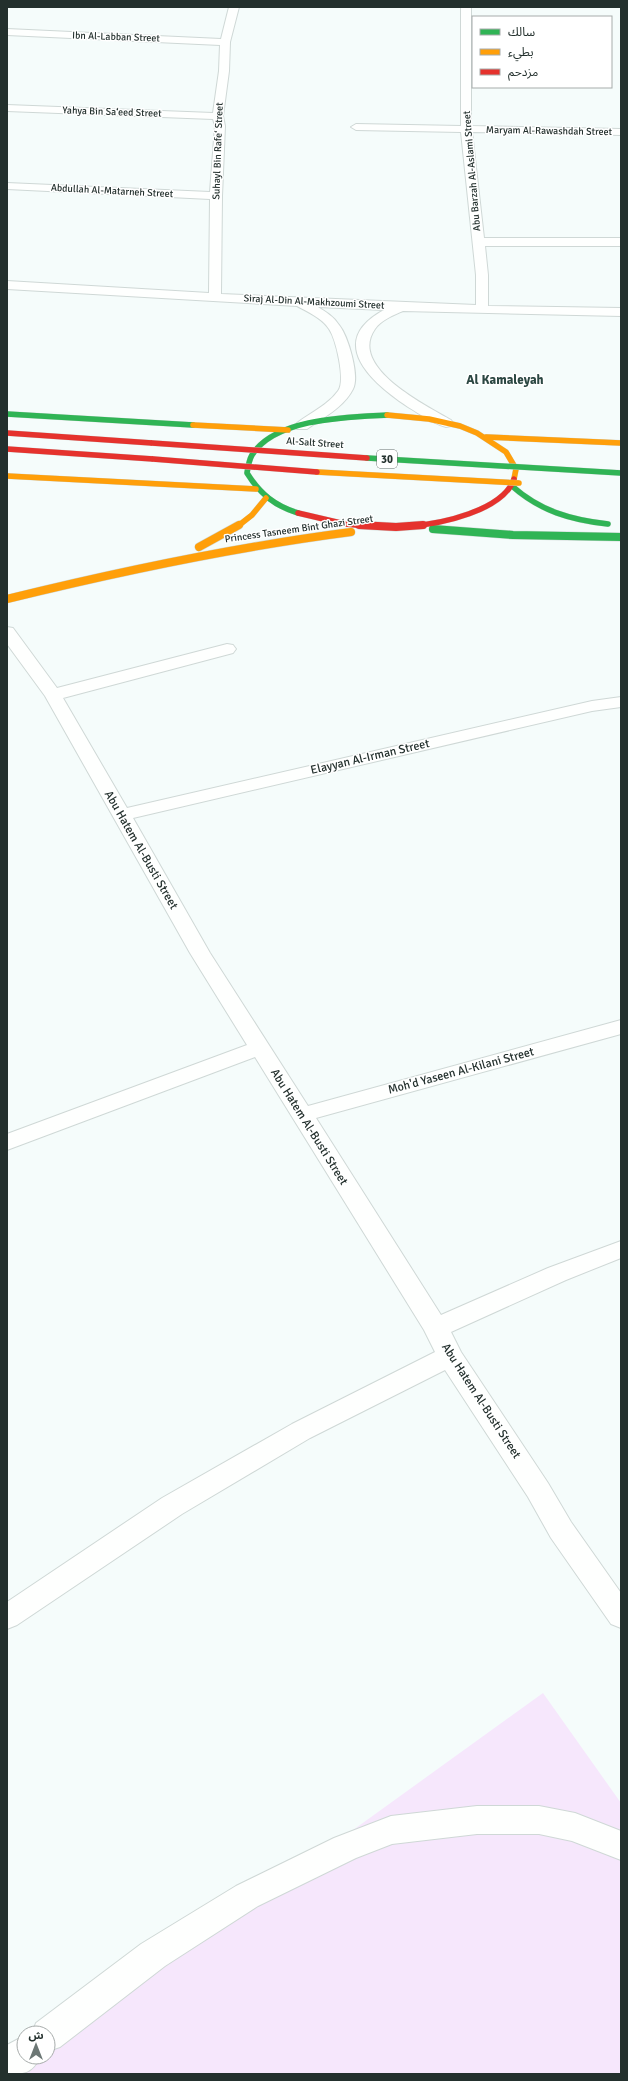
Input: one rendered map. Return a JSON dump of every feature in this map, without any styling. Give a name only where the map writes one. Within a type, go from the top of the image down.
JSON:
[{"type":"main road","points":[[7,414],[288,430]]},
{"type":"main road","points":[[486,437],[506,452],[516,469],[512,486],[491,504],[475,512],[456,518],[410,526],[386,527],[338,523],[307,517],[281,507],[266,498],[256,489],[248,473],[251,457],[265,442],[288,430],[345,417],[387,415],[446,423],[486,437],[621,443]]},
{"type":"main road","name":"Al-Salt Street","points":[[7,433],[621,474]]},
{"type":"main road","name":"30","points":[[7,449],[305,471],[529,484]]},
{"type":"main road","points":[[7,476],[256,489]]},
{"type":"main road","points":[[512,486],[531,504],[564,518],[584,523],[616,525]]},
{"type":"main road","name":"Princess Tasneem Bint Ghazi Street","points":[[168,562],[231,532],[250,519],[260,509],[266,498]]},
{"type":"main road","points":[[410,526],[514,536],[621,537]]},
{"type":"main road","name":"Princess Tasneem Bint Ghazi Street","points":[[7,599],[96,575],[271,542],[386,527]]},
{"type":"street","name":"Suhayl Bin Rafe‘ Street","points":[[215,297],[216,196],[220,126],[218,116],[224,71],[225,42],[234,7]]},
{"type":"street","name":"Abu Barzah Al-Aslami Street","points":[[466,7],[466,129],[482,275],[482,310]]},
{"type":"street","name":"Ibn Al-Labban Street","points":[[7,32],[225,42]]},
{"type":"street","name":"Yahya Bin Sa‘eed Street","points":[[7,108],[218,116]]},
{"type":"street","name":"Maryam Al-Rawashdah Street","points":[[356,127],[621,132]]},
{"type":"street","name":"Abdullah Al-Matarneh Street","points":[[7,186],[216,196]]},
{"type":"street","points":[[479,242],[621,242]]},
{"type":"street","name":"Siraj Al-Din Al-Makhzoumi Street","points":[[7,285],[300,303],[482,310],[621,312]]},
{"type":"street","points":[[300,303],[320,314],[337,330],[347,370],[347,389],[340,397],[302,426]]},
{"type":"street","points":[[402,307],[370,325],[364,335],[362,352],[367,365],[384,383],[446,423]]},
{"type":"street","points":[[342,353],[362,352]]},
{"type":"street","name":"Abu Hatem Al-Busti Street","points":[[7,632],[53,695],[200,953],[436,1328],[450,1356],[538,1490],[561,1530],[621,1616]]},
{"type":"street","points":[[53,695],[228,649]]},
{"type":"street","name":"Elayyan Al-Irman Street","points":[[120,815],[585,707],[621,702]]},
{"type":"street","name":"Moh'd Yaseen Al-Kilani Street","points":[[301,1115],[621,1027]]},
{"type":"street","points":[[7,1142],[259,1048]]},
{"type":"street","points":[[436,1328],[557,1274],[621,1249]]},
{"type":"street","points":[[7,1617],[172,1506],[301,1431],[450,1356]]},
{"type":"street","points":[[56,2028],[152,1955],[247,1896],[344,1848],[391,1830],[477,1820],[539,1820],[575,1827],[621,1846]]},
{"type":"street","points":[[7,2066],[16,2059]]},
{"type":"shaded area","points":[[543,1693],[621,1803],[621,2074],[15,2074],[28,2065],[56,2065],[56,2044]]},
{"type":"traffic: fast","points":[[7,414],[193,425]]},
{"type":"traffic: fast","points":[[298,513],[274,503],[257,488],[247,473],[252,455],[263,443],[277,434],[295,427],[334,419],[387,415]]},
{"type":"traffic: fast","points":[[367,458],[621,473]]},
{"type":"traffic: fast","points":[[512,486],[533,503],[556,514],[581,521],[608,524]]},
{"type":"traffic: fast","points":[[433,529],[513,535],[621,537]]},
{"type":"traffic: slow","points":[[387,415],[429,419],[460,426],[477,433],[506,452],[516,469],[514,479]]},
{"type":"traffic: slow","points":[[193,425],[288,430]]},
{"type":"traffic: slow","points":[[486,437],[621,443]]},
{"type":"traffic: slow","points":[[317,472],[519,483]]},
{"type":"traffic: slow","points":[[7,476],[256,489]]},
{"type":"traffic: slow","points":[[199,547],[228,533],[252,515],[266,498]]},
{"type":"traffic: slow","points":[[7,599],[92,578],[178,560],[264,544],[351,532]]},
{"type":"traffic: jam","points":[[7,433],[152,443]]},
{"type":"traffic: jam","points":[[152,443],[367,458]]},
{"type":"traffic: jam","points":[[7,449],[153,459]]},
{"type":"traffic: jam","points":[[153,459],[317,472]]},
{"type":"traffic: jam","points":[[298,513],[345,524],[396,527],[422,525],[447,521],[470,514],[501,496],[508,490],[514,479]]},
{"type":"district","name":"Al Kamaleyah","points":[[505,380]]}]
